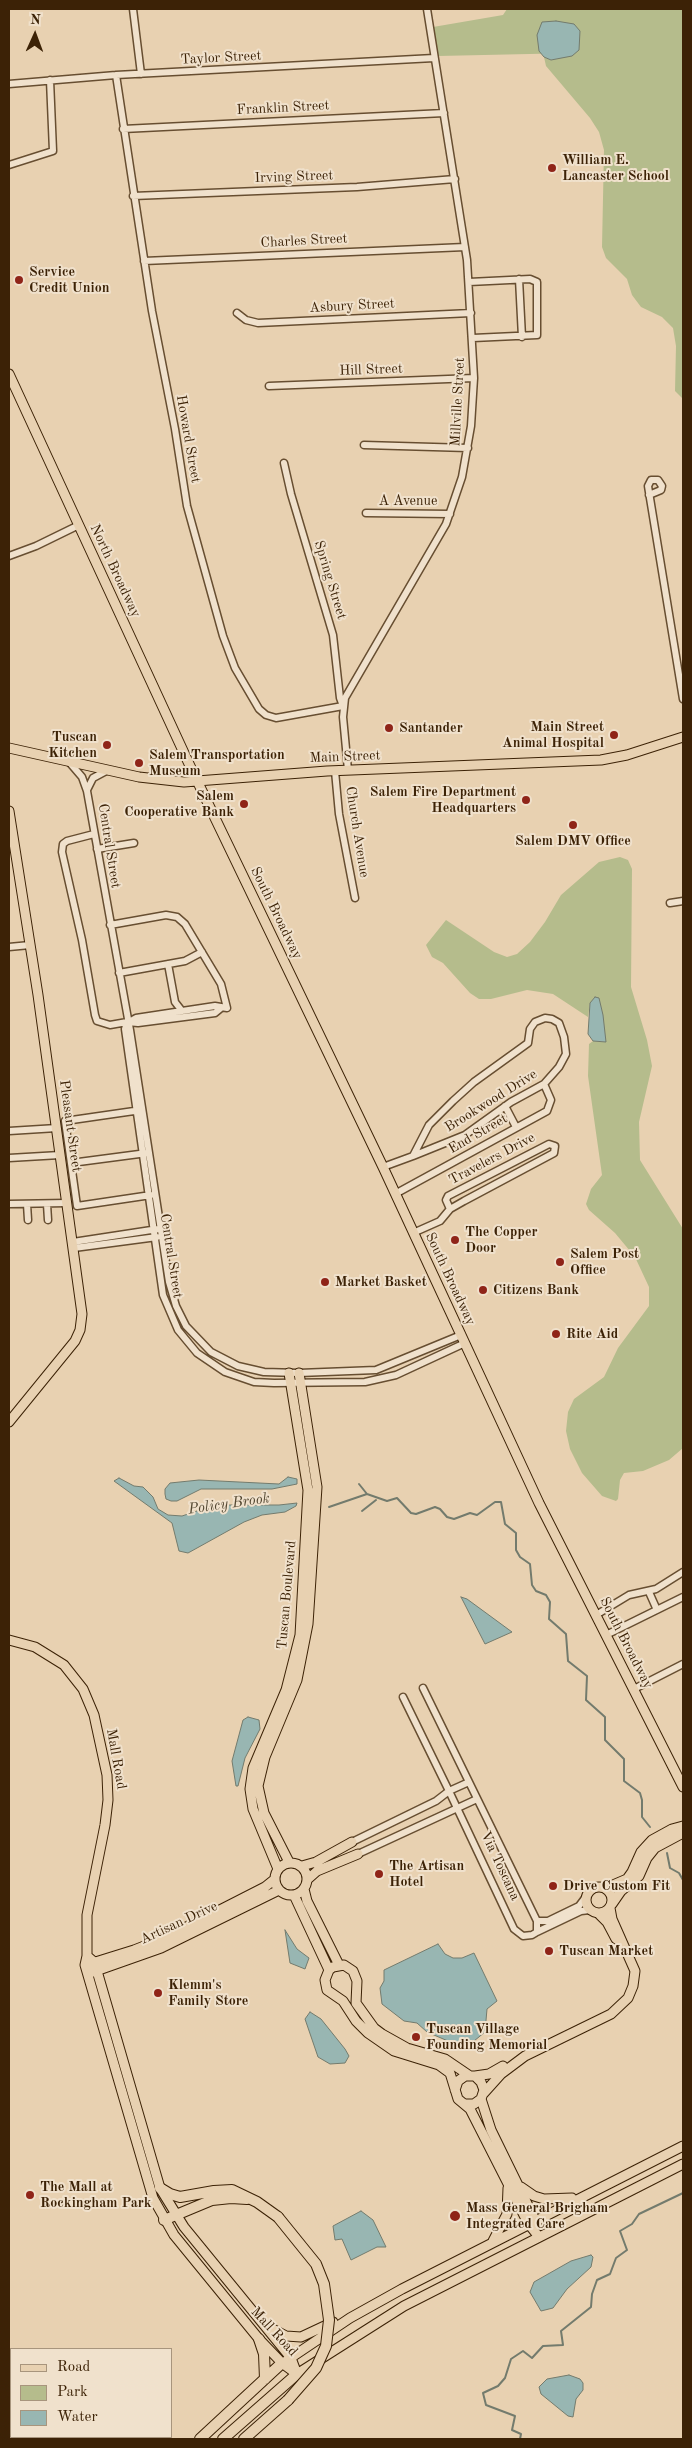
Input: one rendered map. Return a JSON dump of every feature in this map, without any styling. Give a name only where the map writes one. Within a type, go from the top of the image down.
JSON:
[{"type":"highway","points":[[160,2188],[180,2197],[232,2190],[257,2202],[278,2217],[316,2264],[324,2284],[329,2320],[326,2346],[316,2368],[288,2400],[244,2439]]},
{"type":"highway","points":[[164,2220],[212,2200],[231,2198],[257,2202]]},
{"type":"highway","points":[[259,2339],[264,2354],[265,2379]]},
{"type":"highway","points":[[200,2439],[287,2361]]},
{"type":"highway","points":[[223,2439],[297,2374]]},
{"type":"main road","name":"North Broadway","points":[[9,374],[197,780]]},
{"type":"main road","name":"Main Street","points":[[9,748],[106,771],[156,780],[197,780],[348,770],[601,760],[627,755],[683,737]]},
{"type":"main road","name":"South Broadway","points":[[197,780],[383,1167],[533,1492],[683,1787]]},
{"type":"main road","name":"Pleasant Street","points":[[9,812],[57,1128],[82,1314],[80,1330],[75,1341],[9,1422]]},
{"type":"main road","name":"Tuscan Boulevard","points":[[289,1862],[264,1813],[258,1786],[265,1757],[297,1680],[308,1624],[317,1487],[314,1458],[300,1383],[294,1373]]},
{"type":"main road","name":"Tuscan Boulevard","points":[[278,1869],[253,1809],[250,1782],[257,1758],[286,1690],[300,1635],[308,1490],[290,1383],[294,1373]]},
{"type":"main road","name":"Mall Road","points":[[9,1640],[35,1647],[64,1665],[84,1689],[94,1715],[105,1764],[108,1800],[106,1825],[86,1915],[90,1966],[153,2198],[164,2220],[259,2339],[287,2361]]},
{"type":"main road","points":[[633,1986],[630,1970],[614,1935],[604,1918],[594,1912],[585,1898],[593,1887],[606,1888],[627,1880],[641,1852],[652,1840],[672,1829],[683,1826]]},
{"type":"main road","points":[[594,1912],[611,1906],[621,1891],[639,1876],[647,1858],[655,1848],[683,1833]]},
{"type":"main road","points":[[304,1889],[294,1895],[283,1893],[279,1890],[275,1879],[278,1869],[289,1862],[302,1866],[316,1862],[352,1842]]},
{"type":"main road","points":[[338,1965],[307,1902],[304,1889],[308,1879],[317,1871],[358,1854]]},
{"type":"main road","points":[[302,1866],[308,1879]]},
{"type":"main road","name":"Artisan Drive","points":[[90,1966],[167,1937],[265,1887],[275,1879]]},
{"type":"main road","points":[[466,2104],[474,2104],[501,2074],[525,2056],[611,2014],[628,1998],[633,1986],[635,1971],[612,1919],[612,1895],[606,1888]]},
{"type":"main road","name":"Artisan Drive","points":[[90,1966],[161,1948],[279,1890]]},
{"type":"main road","points":[[294,1895],[329,1970]]},
{"type":"main road","points":[[532,2221],[507,2180],[466,2104],[458,2098],[452,2078],[446,2068],[406,2056],[377,2041],[359,2025],[343,2001],[327,1990],[324,1980],[329,1970],[338,1965],[344,1965],[353,1971],[356,1986],[356,2003],[378,2031],[407,2048],[445,2059],[472,2076],[483,2086],[482,2096],[492,2130],[520,2186],[539,2237]]},
{"type":"main road","name":"Mall Road","points":[[90,1966],[160,2188],[175,2215],[262,2323],[297,2374]]},
{"type":"main road","points":[[336,1996],[346,1996],[356,1986]]},
{"type":"main road","points":[[455,2090],[458,2081],[472,2076],[489,2074],[510,2060],[525,2056]]},
{"type":"main road","points":[[287,2361],[350,2318],[532,2221],[683,2146]]},
{"type":"main road","points":[[297,2374],[404,2306],[683,2164]]},
{"type":"main road","points":[[491,2243],[507,2214],[510,2198],[507,2180]]},
{"type":"main road","points":[[520,2186],[534,2196],[544,2199],[565,2200],[582,2196]]},
{"type":"main road","points":[[262,2323],[286,2336],[301,2337],[339,2319],[350,2318]]},
{"type":"street","points":[[133,9],[141,74]]},
{"type":"street","name":"Millville Street","points":[[348,770],[343,706],[349,690],[437,543],[458,491],[468,448],[474,378],[469,282],[455,178],[427,9]]},
{"type":"street","name":"Taylor Street","points":[[9,84],[116,75],[434,58]]},
{"type":"street","name":"Howard Street","points":[[116,75],[133,196],[187,506],[223,636],[235,668],[253,701],[266,716],[282,717],[343,706]]},
{"type":"street","points":[[9,165],[53,151],[50,80]]},
{"type":"street","name":"Franklin Street","points":[[123,129],[444,113]]},
{"type":"street","name":"Irving Street","points":[[133,196],[357,187],[455,178]]},
{"type":"street","name":"Charles Street","points":[[144,261],[465,247]]},
{"type":"street","points":[[519,279],[522,336]]},
{"type":"street","points":[[469,282],[535,280],[537,292],[538,333],[535,336],[473,338]]},
{"type":"street","name":"Asbury Street","points":[[237,313],[246,320],[258,323],[471,313]]},
{"type":"street","name":"Hill Street","points":[[269,386],[474,378]]},
{"type":"street","points":[[364,446],[468,448]]},
{"type":"street","name":"Spring Street","points":[[284,463],[291,494],[333,635],[340,698],[343,706]]},
{"type":"street","points":[[649,495],[683,699]]},
{"type":"street","name":"A Avenue","points":[[366,513],[450,514]]},
{"type":"street","points":[[9,556],[36,546],[79,524]]},
{"type":"street","name":"Central Street","points":[[70,763],[82,777],[87,791],[128,1022],[125,1029],[140,1110],[152,1195],[172,1294],[183,1320],[193,1335],[211,1352],[238,1366],[264,1372],[294,1373],[376,1370],[463,1339]]},
{"type":"street","name":"Central Street","points":[[87,791],[93,778],[106,771]]},
{"type":"street","name":"Church Avenue","points":[[335,771],[339,814],[355,898]]},
{"type":"street","points":[[94,834],[67,841],[63,844],[62,852],[82,940],[95,1015],[103,1024],[138,1023],[215,1013],[224,1008]]},
{"type":"street","points":[[97,849],[134,843]]},
{"type":"street","points":[[670,903],[683,901]]},
{"type":"street","points":[[110,925],[172,915],[185,924],[221,984],[224,1008]]},
{"type":"street","points":[[9,947],[30,945]]},
{"type":"street","points":[[119,973],[185,961],[202,952]]},
{"type":"street","points":[[168,964],[175,1002],[182,1011]]},
{"type":"street","points":[[171,1012],[175,1002]]},
{"type":"street","points":[[128,1022],[136,1018],[171,1012],[215,1006],[224,1008]]},
{"type":"street","name":"Brookwood Drive","points":[[383,1167],[413,1156],[465,1135],[505,1106],[544,1084],[559,1067],[566,1054],[561,1026],[552,1019],[536,1022],[530,1029],[529,1040],[524,1047],[474,1082],[447,1107],[425,1131],[413,1156]]},
{"type":"street","name":"End Street","points":[[395,1194],[429,1177],[550,1107],[551,1100],[544,1084]]},
{"type":"street","points":[[505,1106],[516,1127]]},
{"type":"street","points":[[140,1110],[65,1120],[77,1206],[152,1195]]},
{"type":"street","points":[[9,1131],[57,1128]]},
{"type":"street","name":"Travelers Drive","points":[[413,1233],[440,1221],[450,1209],[554,1153],[556,1146],[549,1144],[448,1196],[446,1200],[450,1209]]},
{"type":"street","points":[[71,1163],[146,1153]]},
{"type":"street","points":[[9,1158],[60,1155]]},
{"type":"street","points":[[9,1204],[67,1203]]},
{"type":"street","points":[[27,1204],[28,1220]]},
{"type":"street","points":[[47,1204],[48,1220]]},
{"type":"street","points":[[73,1245],[159,1232]]},
{"type":"street","name":"Central Street","points":[[159,1232],[155,1238],[163,1295],[172,1319],[191,1347],[214,1366],[236,1377],[260,1382],[290,1383],[365,1382],[386,1379],[463,1339]]},
{"type":"street","points":[[73,1245],[155,1238]]},
{"type":"street","points":[[596,1615],[629,1595],[649,1592],[683,1572]]},
{"type":"street","points":[[649,1592],[657,1610]]},
{"type":"street","points":[[606,1635],[683,1597]]},
{"type":"street","points":[[634,1690],[683,1664]]},
{"type":"street","name":"Via Toscana","points":[[404,1697],[514,1929],[523,1936],[537,1932],[537,1921],[423,1688]]},
{"type":"street","points":[[352,1842],[436,1801],[448,1791],[469,1782]]},
{"type":"street","points":[[358,1854],[477,1798]]},
{"type":"street","points":[[537,1921],[545,1922],[579,1906],[585,1898]]},
{"type":"street","points":[[537,1932],[582,1911],[594,1912]]},
{"type":"green space","points":[[507,9],[683,9],[683,399],[675,391],[676,346],[673,328],[662,317],[641,307],[632,295],[627,279],[606,258],[602,247],[604,150],[599,132],[590,118],[546,66],[544,57],[551,60],[575,53],[438,56],[433,27],[503,15]]},
{"type":"green space","points":[[620,857],[628,860],[632,869],[631,987],[647,1040],[652,1066],[639,1122],[640,1160],[683,1229],[683,1448],[669,1460],[643,1471],[624,1473],[620,1480],[618,1499],[616,1501],[602,1496],[582,1473],[570,1449],[566,1431],[568,1412],[574,1399],[604,1377],[618,1348],[649,1306],[649,1287],[635,1257],[615,1233],[589,1210],[586,1204],[591,1189],[602,1175],[588,1076],[589,1044],[593,1041],[605,1042],[590,1003],[588,1017],[553,994],[527,990],[491,999],[479,999],[470,993],[443,963],[432,957],[426,945],[446,920],[494,952],[507,957],[517,954],[530,942],[545,922],[561,895],[599,862]]},
{"type":"water","points":[[556,21],[574,24],[580,31],[579,50],[572,56],[551,60],[544,57],[539,51],[537,35],[542,22]]},
{"type":"water","points":[[595,997],[599,998],[606,1042],[593,1041],[588,1034],[590,1003]]},
{"type":"water","points":[[288,1477],[297,1479],[297,1484],[272,1489],[201,1489],[177,1501],[166,1499],[165,1494],[165,1489],[170,1483],[199,1480],[279,1484]]},
{"type":"water","points":[[119,1478],[134,1486],[143,1487],[153,1497],[158,1509],[168,1515],[182,1516],[215,1505],[279,1505],[297,1503],[296,1506],[285,1512],[262,1515],[244,1522],[188,1553],[179,1551],[172,1523],[114,1481]]},
{"type":"water","points":[[461,1597],[467,1599],[512,1632],[485,1644]]},
{"type":"water","points":[[248,1717],[259,1720],[260,1729],[245,1758],[238,1786],[236,1786],[232,1761],[243,1720]]},
{"type":"water","points":[[285,1930],[297,1949],[309,1958],[305,1969],[290,1963]]},
{"type":"water","points":[[438,1944],[445,1954],[453,1958],[462,1958],[474,1953],[497,2001],[487,2009],[485,2032],[474,2041],[455,2044],[427,2032],[417,2023],[404,2021],[382,2004],[380,1988],[384,1981],[384,1970]]},
{"type":"water","points":[[310,2012],[321,2019],[345,2049],[349,2056],[345,2063],[330,2064],[318,2057],[305,2019]]},
{"type":"water","points":[[361,2211],[373,2220],[386,2247],[377,2247],[351,2260],[342,2239],[335,2240],[333,2226]]},
{"type":"water","points":[[591,2255],[593,2257],[591,2267],[567,2289],[553,2308],[541,2311],[530,2292],[534,2282],[571,2261]]},
{"type":"water","points":[[569,2375],[580,2379],[583,2383],[583,2390],[576,2399],[573,2417],[568,2416],[541,2394],[539,2387],[547,2379]]},
{"type":"waterway","points":[[359,1484],[367,1494]]},
{"type":"waterway","name":"Policy Brook","points":[[329,1507],[367,1494],[387,1501],[397,1498],[411,1513],[416,1514],[435,1507],[440,1509],[447,1517],[454,1519],[470,1513],[477,1515],[495,1502],[501,1502],[505,1524],[516,1533],[516,1550],[520,1557],[530,1564],[532,1585],[536,1591],[546,1595],[550,1602],[549,1619],[566,1634],[568,1661],[587,1676],[586,1700],[605,1717],[605,1740],[624,1759],[624,1781],[640,1793],[642,1817],[650,1827]]},
{"type":"waterway","points":[[362,1511],[376,1500]]},
{"type":"waterway","name":"Policy Brook","points":[[667,1853],[670,1868],[679,1873],[683,1880]]},
{"type":"waterway","name":"Policy Brook","points":[[520,2439],[521,2434],[512,2430],[515,2416],[486,2405],[483,2393],[498,2386],[505,2378],[511,2359],[523,2351],[532,2358],[543,2346],[563,2345],[561,2331],[591,2307],[592,2294],[597,2280],[610,2274],[616,2258],[627,2250],[620,2231],[632,2224],[639,2214],[683,2193]]},
{"type":"place","name":"William E. Lancaster School","points":[[552,168]]},
{"type":"place","name":"Service Credit Union","points":[[19,280]]},
{"type":"place","name":"Santander","points":[[389,728]]},
{"type":"place","name":"Main Street Animal Hospital","points":[[614,735]]},
{"type":"place","name":"Tuscan Kitchen","points":[[107,745]]},
{"type":"place","name":"Salem Transportation Museum","points":[[139,763]]},
{"type":"place","name":"Salem Fire Department Headquarters","points":[[526,800]]},
{"type":"place","name":"Salem Cooperative Bank","points":[[244,804]]},
{"type":"place","name":"Salem DMV Office","points":[[573,825]]},
{"type":"place","name":"The Copper Door","points":[[455,1240]]},
{"type":"place","name":"Salem Post Office","points":[[560,1262]]},
{"type":"place","name":"Market Basket","points":[[325,1282]]},
{"type":"place","name":"Citizens Bank","points":[[483,1290]]},
{"type":"place","name":"Rite Aid","points":[[556,1334]]},
{"type":"place","name":"The Artisan Hotel","points":[[379,1874]]},
{"type":"place","name":"Drive Custom Fit","points":[[553,1886]]},
{"type":"place","name":"Tuscan Market","points":[[549,1951]]},
{"type":"place","name":"Klemm's Family Store","points":[[158,1993]]},
{"type":"place","name":"Tuscan Village Founding Memorial","points":[[416,2037]]},
{"type":"place","name":"The Mall at Rockingham Park","points":[[30,2195]]},
{"type":"place","name":"Mass General Brigham Integrated Care","points":[[455,2216]]}]
